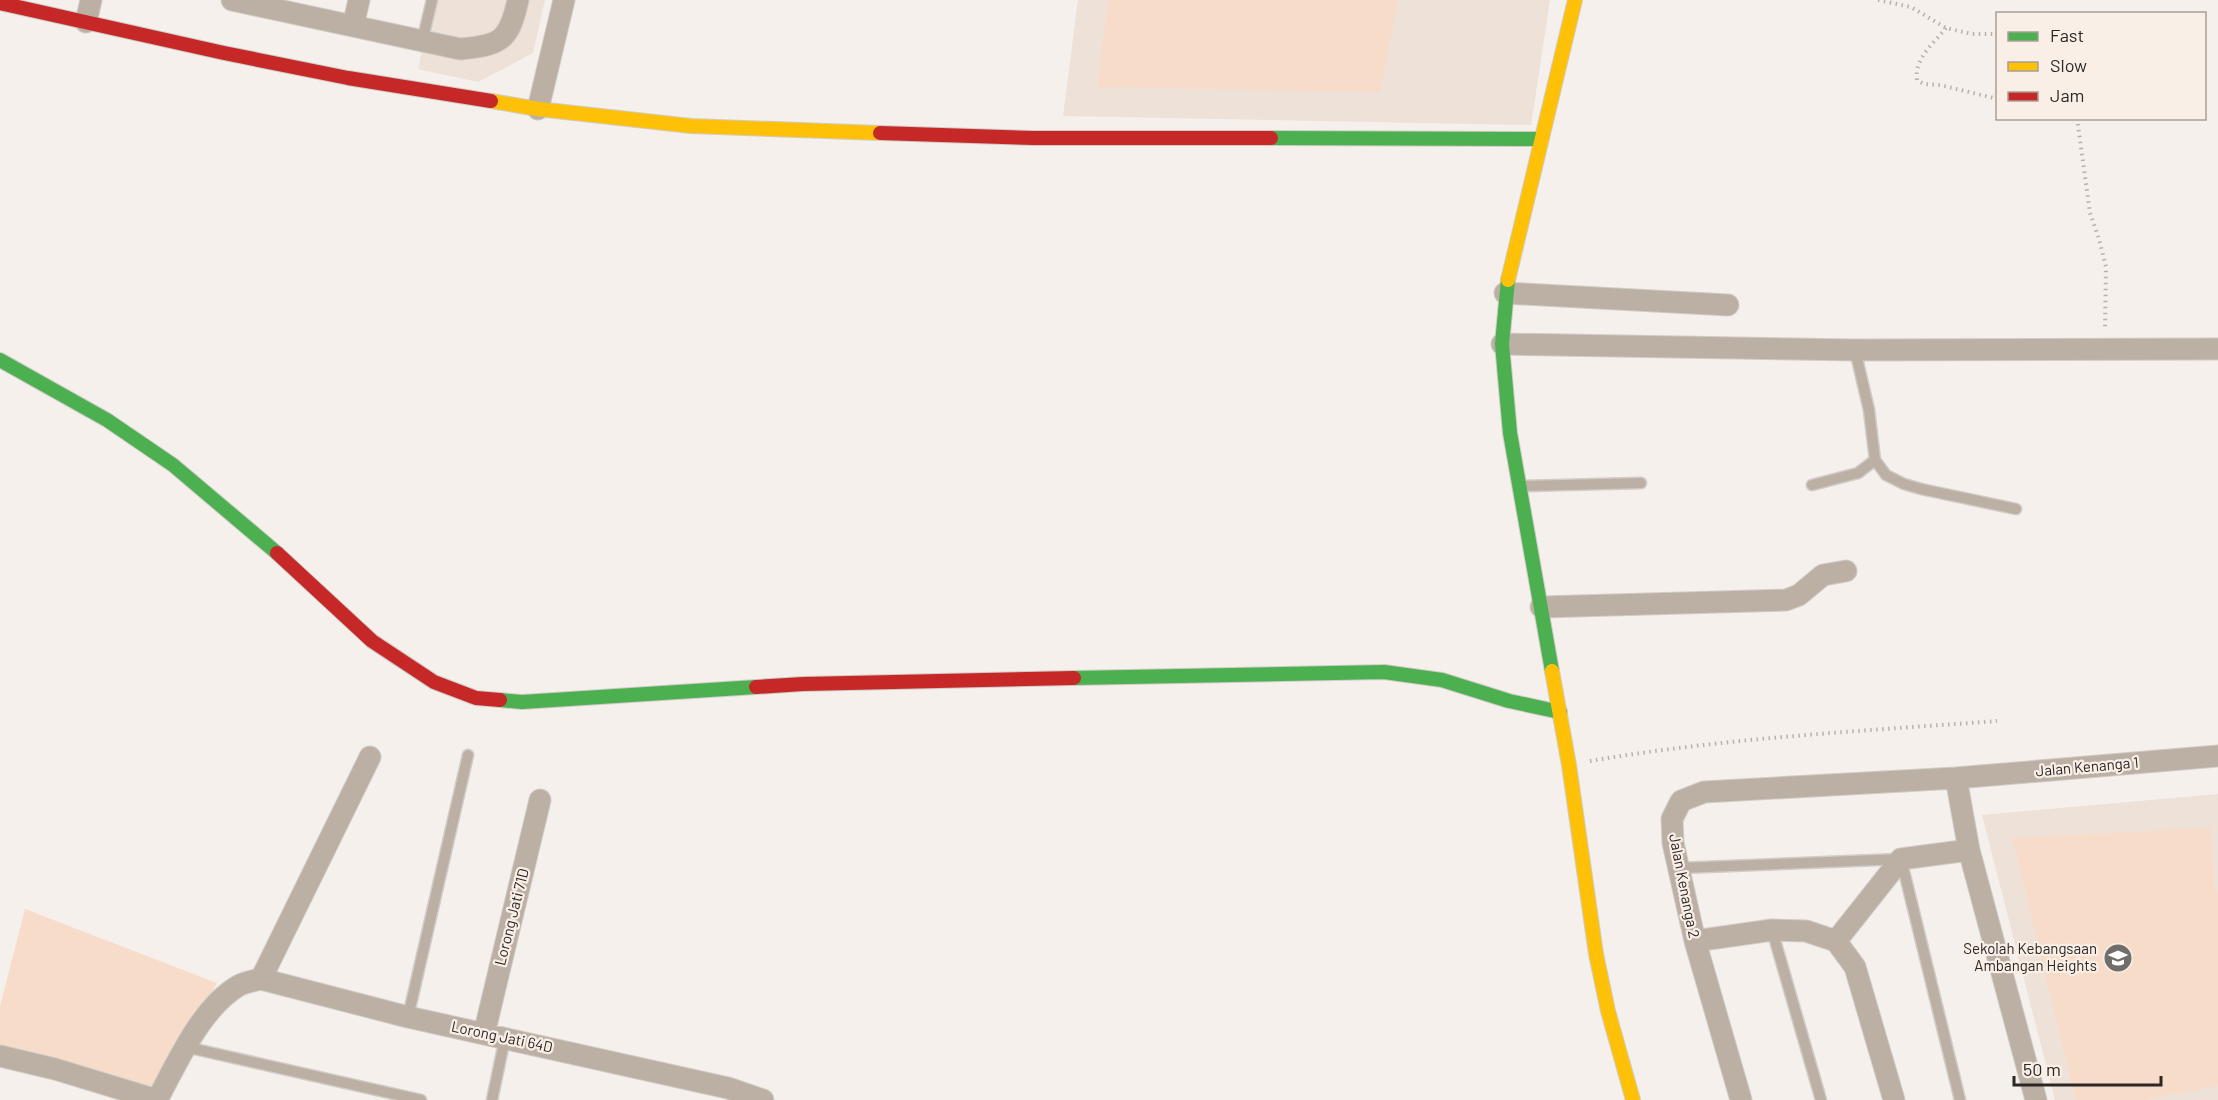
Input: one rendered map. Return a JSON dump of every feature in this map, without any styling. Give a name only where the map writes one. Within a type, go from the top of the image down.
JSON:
[{"type":"street","points":[[86,22],[91,0]]},
{"type":"street","points":[[232,0],[460,49],[485,47],[503,39],[514,18],[518,0]]},
{"type":"street","points":[[353,26],[359,0]]},
{"type":"street","points":[[538,109],[564,0]]},
{"type":"street","points":[[1575,0],[1505,293],[1502,344],[1510,433],[1518,486],[1569,765],[1596,954],[1608,1011],[1633,1100]]},
{"type":"street","points":[[0,3],[348,78],[538,109],[691,126],[1033,138],[1540,139]]},
{"type":"street","points":[[1505,293],[1728,304]]},
{"type":"street","points":[[1502,344],[1855,350],[2218,349]]},
{"type":"street","points":[[0,360],[106,420],[172,465],[252,530],[372,641],[434,682],[476,698],[522,702],[803,684],[1384,672],[1442,680],[1509,701],[1560,712]]},
{"type":"street","points":[[1541,608],[1786,600],[1799,595],[1823,575],[1846,571]]},
{"type":"street","name":"Jalan Kenanga 1","points":[[1956,778],[2218,756]]},
{"type":"street","points":[[0,1056],[126,1095],[157,1100],[186,1047],[216,1003],[240,985],[261,979],[370,757]]},
{"type":"street","points":[[1956,778],[1970,850],[2036,1100]]},
{"type":"street","name":"Jalan Kenanga 2","points":[[1741,1100],[1695,941],[1673,843],[1672,819],[1681,801],[1704,792],[1956,778]]},
{"type":"street","name":"Lorong Jati 71D","points":[[484,1034],[540,800]]},
{"type":"street","points":[[1836,942],[1901,860],[1970,850]]},
{"type":"street","points":[[1695,941],[1772,930],[1806,931],[1836,942],[1856,967],[1894,1100]]},
{"type":"street","name":"Lorong Jati 64D","points":[[261,979],[408,1017],[667,1073],[728,1088],[763,1100]]},
{"type":"lane","points":[[422,42],[432,0]]},
{"type":"lane","points":[[1855,350],[1869,410],[1875,460],[1886,475],[1904,484],[2016,509]]},
{"type":"lane","points":[[1812,485],[1834,481],[1858,472],[1875,460]]},
{"type":"lane","points":[[1518,486],[1641,483]]},
{"type":"lane","points":[[408,1017],[468,755]]},
{"type":"lane","points":[[1680,868],[1901,860],[1960,1100]]},
{"type":"lane","points":[[1772,930],[1821,1100]]},
{"type":"lane","points":[[492,1100],[506,1038]]},
{"type":"lane","points":[[186,1047],[421,1100]]},
{"type":"path","points":[[1878,0],[1911,7],[1946,28],[1972,34],[1996,34]]},
{"type":"path","points":[[1946,28],[1919,61],[1916,71],[1917,80],[1924,84],[1940,85],[1996,99]]},
{"type":"path","points":[[2077,120],[2090,213],[2106,267],[2104,350]]},
{"type":"path","points":[[1569,765],[1653,751],[1767,738],[1997,720]]},
{"type":"shaded area","points":[[433,0],[545,0],[533,53],[478,82],[418,69]]},
{"type":"shaded area","points":[[1078,0],[1550,0],[1531,125],[1063,116]]},
{"type":"shaded area","points":[[1108,0],[1398,0],[1380,92],[1097,87]]},
{"type":"shaded area","name":"Sekolah Kebangsaan Ambangan Heights","points":[[2218,794],[2218,1100],[2055,1100],[1982,815]]},
{"type":"shaded area","name":"Sekolah Kebangsaan Ambangan Heights","points":[[2210,828],[2215,889],[2218,891],[2218,1086],[2145,1100],[2076,1100],[2012,838]]},
{"type":"shaded area","points":[[25,909],[217,983],[149,1100],[120,1100],[0,1060],[0,1006]]},
{"type":"traffic: fast","points":[[1271,138],[1540,139]]},
{"type":"traffic: fast","points":[[1508,280],[1502,344],[1510,433],[1552,671]]},
{"type":"traffic: fast","points":[[0,360],[107,420],[173,465],[277,553]]},
{"type":"traffic: fast","points":[[1074,678],[1384,672],[1442,680],[1509,701],[1560,712]]},
{"type":"traffic: fast","points":[[500,700],[522,702],[756,687]]},
{"type":"traffic: slow","points":[[1508,280],[1575,0]]},
{"type":"traffic: slow","points":[[491,101],[538,109],[691,126],[880,133]]},
{"type":"traffic: slow","points":[[1552,671],[1569,765],[1596,954],[1608,1011],[1633,1100]]},
{"type":"traffic: jam","points":[[0,3],[348,78],[491,101]]},
{"type":"traffic: jam","points":[[880,133],[1033,138],[1271,138]]},
{"type":"traffic: jam","points":[[277,553],[372,641],[434,682],[476,698],[500,700]]},
{"type":"traffic: jam","points":[[756,687],[1074,678]]},
{"type":"place","name":"Sekolah Kebangsaan Ambangan Heights","points":[[2118,958]]}]
